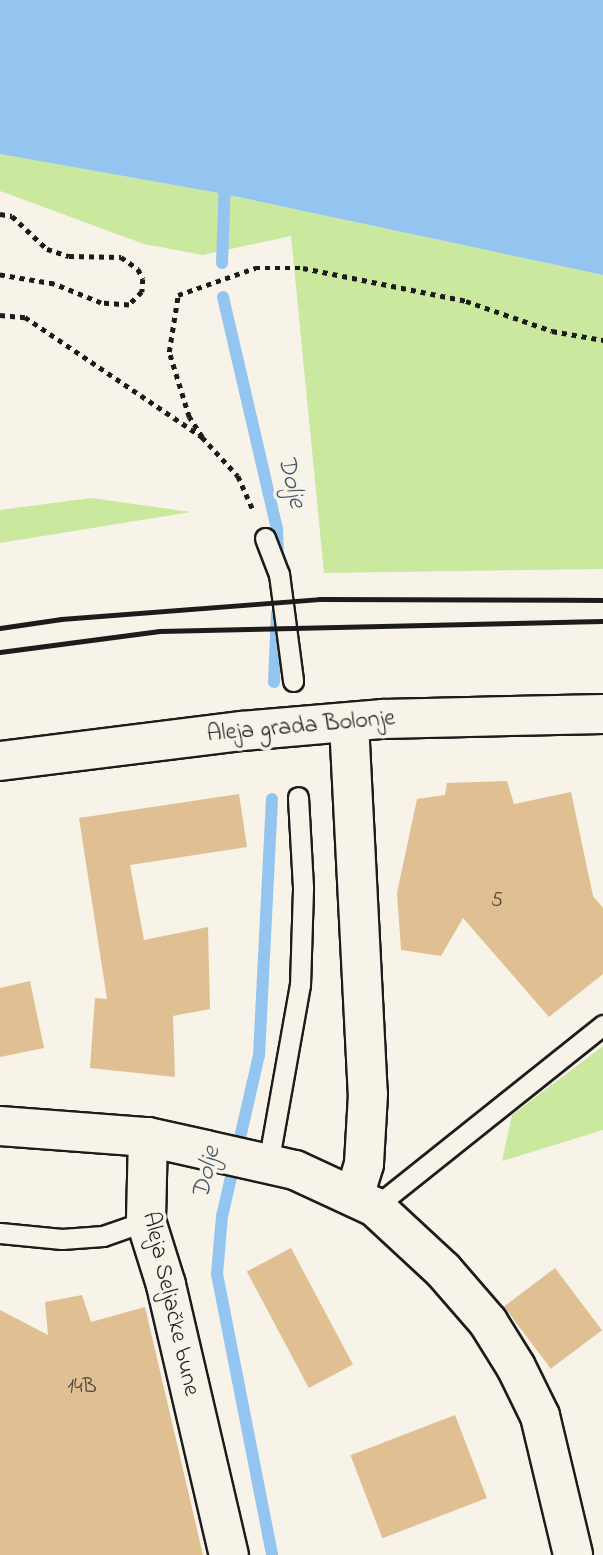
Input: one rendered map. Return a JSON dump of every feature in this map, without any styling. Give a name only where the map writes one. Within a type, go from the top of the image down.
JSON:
[{"type":"street","name":"Aleja grada Bolonje","points":[[0,761],[229,732],[524,713],[603,715]]},
{"type":"street","points":[[349,723],[368,1094],[364,1201]]},
{"type":"street","points":[[0,1126],[148,1137],[260,1162],[364,1201],[443,1270],[488,1322],[516,1367],[540,1416],[573,1555]]},
{"type":"street","name":"Aleja Seljačke bune","points":[[148,1137],[146,1221],[166,1285],[229,1555]]},
{"type":"lane","points":[[265,538],[279,574],[293,681]]},
{"type":"lane","points":[[260,1162],[300,985],[303,887],[298,797]]},
{"type":"lane","points":[[364,1201],[603,1025]]},
{"type":"lane","points":[[0,1233],[62,1239],[103,1236],[146,1221]]},
{"type":"path","points":[[0,214],[12,216],[47,248],[69,256],[121,257],[138,269],[143,279],[142,292],[129,305],[102,303],[54,284],[0,275]]},
{"type":"path","points":[[265,538],[238,476],[202,437],[189,417],[169,352],[178,295],[255,268],[303,268],[467,301],[552,331],[603,340]]},
{"type":"path","points":[[0,315],[25,317],[35,323],[202,437]]},
{"type":"green space","points":[[0,154],[224,194],[603,275],[603,569],[324,573],[291,236],[203,255],[144,244],[0,191]]},
{"type":"green space","points":[[91,498],[191,512],[0,543],[0,510]]},
{"type":"green space","points":[[603,1046],[603,1130],[502,1161],[512,1115]]},
{"type":"water","points":[[0,0],[603,0],[603,275],[224,194],[0,154]]},
{"type":"building","points":[[507,781],[514,804],[571,792],[593,896],[603,908],[603,974],[549,1017],[463,918],[441,956],[401,950],[397,893],[417,799],[445,795],[447,783]]},
{"type":"building","points":[[239,794],[247,847],[130,865],[144,940],[208,927],[210,1009],[173,1016],[175,1077],[90,1068],[95,998],[107,999],[79,818]]},
{"type":"building","points":[[30,981],[44,1048],[0,1057],[0,988]]},
{"type":"building","points":[[291,1248],[353,1365],[309,1388],[247,1271]]},
{"type":"building","points":[[555,1268],[602,1330],[551,1369],[504,1307]]},
{"type":"building","points":[[82,1295],[91,1322],[145,1307],[203,1555],[0,1555],[0,1310],[48,1335],[45,1302]]},
{"type":"building","points":[[455,1415],[487,1498],[382,1538],[350,1455]]},
{"type":"waterway","name":"Dolje","points":[[222,263],[225,180]]},
{"type":"waterway","name":"Dolje","points":[[223,297],[277,529],[278,560]]},
{"type":"waterway","name":"Dolje","points":[[274,682],[277,613]]},
{"type":"waterway","name":"Dolje","points":[[272,799],[259,1055],[222,1216],[217,1274],[272,1555]]},
{"type":"railway","points":[[0,628],[61,619],[319,599],[603,600]]},
{"type":"railway","points":[[0,652],[160,631],[603,621]]}]
